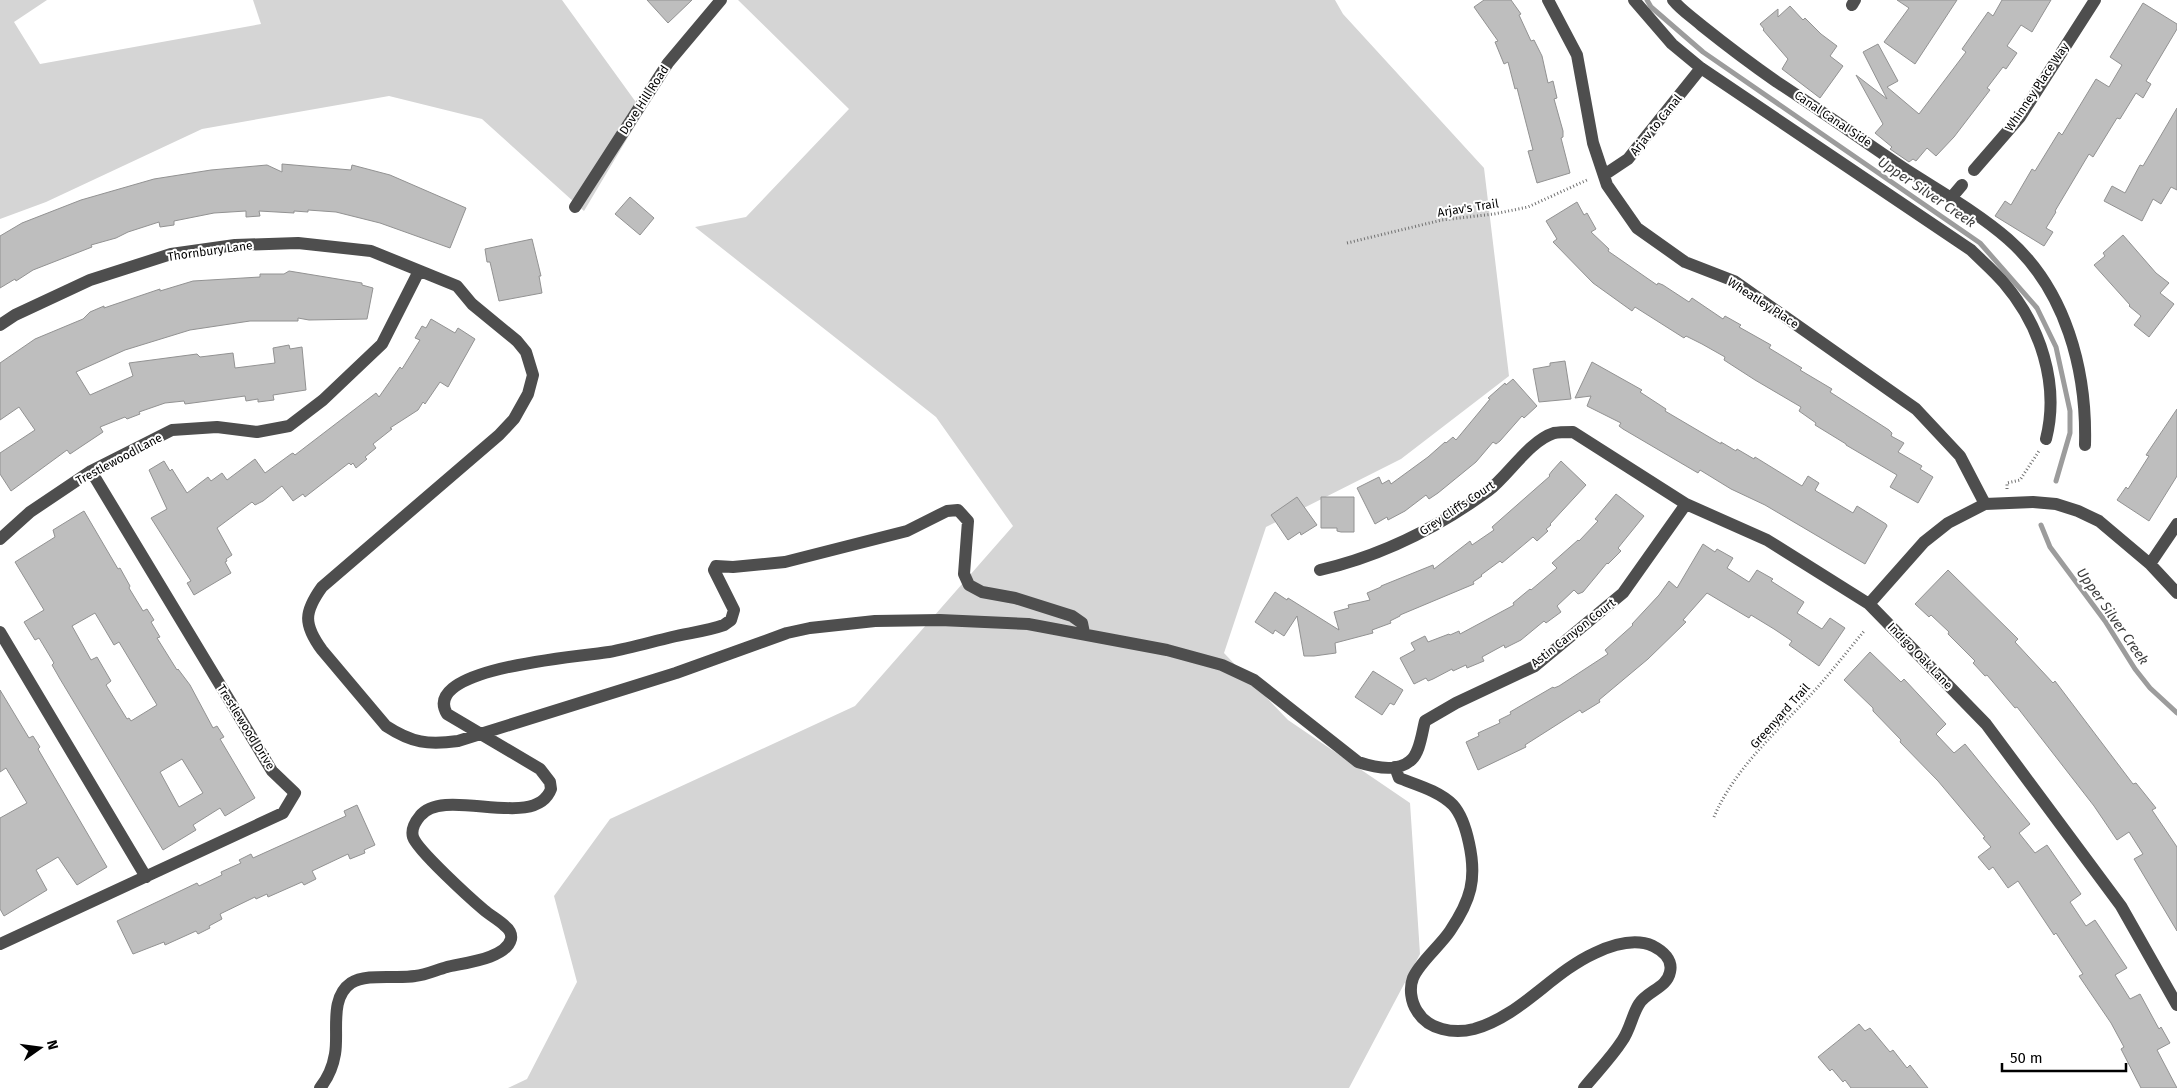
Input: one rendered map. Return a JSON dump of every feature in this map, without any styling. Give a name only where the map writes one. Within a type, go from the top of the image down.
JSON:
[{"type":"street","name":"Dove Hill Road","points":[[575,207],[668,63],[721,0]]},
{"type":"street","name":"Wheatley Place","points":[[1548,0],[1577,55],[1593,143],[1607,184],[1637,228],[1685,262],[1734,281],[1916,409],[1960,456],[1985,504]]},
{"type":"street","points":[[1634,0],[1672,44],[1701,68],[1963,245],[2004,283],[2035,330],[2043,353],[2051,401],[2051,419],[2046,439]]},
{"type":"street","name":"Canal Canal Side","points":[[1673,0],[1721,42],[1761,71],[1951,198],[2008,240],[2033,267],[2052,293],[2068,332],[2081,374],[2086,413],[2085,445]]},
{"type":"street","name":"Whinney Place Way","points":[[1974,170],[2020,117],[2095,0]]},
{"type":"street","name":"Arjav to Canal","points":[[1604,175],[1628,159],[1701,68]]},
{"type":"street","points":[[1951,198],[1962,185]]},
{"type":"street","name":"Thornbury Lane","points":[[0,325],[15,315],[90,280],[171,254],[235,245],[298,242],[371,251],[457,286],[472,304],[526,352],[533,374],[528,394],[514,419],[499,435],[322,587],[310,603],[307,620],[314,639],[322,650],[386,726],[400,735],[418,742],[437,744],[458,741],[482,733]]},
{"type":"street","name":"Trestlewood Lane","points":[[0,539],[30,512],[91,471],[172,430],[217,427],[256,432],[288,426],[322,400],[382,344],[419,271]]},
{"type":"street","name":"Indigo Oak Lane","points":[[1553,433],[1573,432],[1686,504],[1767,540],[1869,604],[1986,724],[2121,906],[2177,1005]]},
{"type":"street","name":"Grey Cliffs Court","points":[[1320,570],[1349,563],[1422,533],[1489,490],[1531,448],[1553,433]]},
{"type":"street","name":"Trestlewood Drive","points":[[0,944],[283,813],[295,793],[272,771],[91,471]]},
{"type":"street","points":[[1869,604],[1924,542],[1948,524],[1985,504],[2033,502],[2056,504],[2078,511],[2099,522],[2150,564],[2177,593]]},
{"type":"street","name":"Astin Canyon Court","points":[[1395,767],[1411,761],[1425,721],[1456,703],[1535,666],[1623,593],[1686,504]]},
{"type":"street","points":[[320,1088],[332,1065],[335,1052],[338,1001],[344,990],[352,982],[364,978],[415,976],[480,960],[495,954],[506,946],[511,939],[510,931],[505,925],[484,910],[423,851],[414,838],[413,830],[420,815],[433,808],[455,805],[531,807],[543,801],[549,795],[551,789],[550,782],[540,768],[467,724],[454,719],[443,707],[447,695],[455,687],[472,677],[501,668],[546,659],[607,652],[710,629],[731,620],[734,610],[714,570],[716,566],[733,567],[785,562],[907,531],[947,511],[958,510],[968,521],[966,580],[974,589],[1015,598],[1072,616],[1082,623],[1084,633]]},
{"type":"street","points":[[2150,564],[2177,524]]},
{"type":"street","points":[[482,733],[676,673],[787,633],[810,628],[875,621],[940,620],[1028,624],[1167,650],[1222,665],[1254,680],[1358,762],[1375,768],[1395,767],[1399,778],[1429,789],[1452,804],[1460,816],[1467,833],[1474,870],[1472,886],[1461,914],[1439,946],[1413,978],[1412,1001],[1416,1010],[1428,1023],[1451,1031],[1462,1031],[1481,1026],[1517,1008],[1577,963],[1608,948],[1636,943],[1648,944],[1662,951],[1667,956],[1670,972],[1667,980],[1644,997],[1638,1005],[1622,1041],[1584,1088]]},
{"type":"street","points":[[0,632],[146,877]]},
{"type":"path","name":"Arjav's Trail","points":[[1347,243],[1442,220],[1494,214],[1528,207],[1587,180]]},
{"type":"path","points":[[2007,489],[2007,483],[2020,480],[2046,439]]},
{"type":"path","name":"Greenyard Trail","points":[[1714,817],[1724,794],[1865,630]]},
{"type":"shaded area","points":[[0,0],[47,0],[14,22],[40,64],[261,24],[253,0],[562,0],[643,112],[584,211],[482,119],[389,96],[202,129],[46,202],[0,219]]},
{"type":"shaded area","points":[[738,0],[1335,0],[1343,14],[1484,168],[1509,376],[1401,459],[1266,527],[1224,653],[1288,720],[1410,803],[1420,954],[1349,1088],[508,1088],[527,1079],[577,982],[554,896],[610,819],[855,706],[1013,526],[936,417],[695,227],[746,217],[849,109]]},
{"type":"building","points":[[647,0],[692,0],[668,23]]},
{"type":"building","points":[[1484,0],[1511,0],[1521,14],[1519,15],[1531,41],[1534,40],[1542,56],[1548,83],[1553,81],[1557,98],[1554,99],[1563,131],[1563,137],[1561,138],[1570,173],[1537,183],[1528,151],[1533,150],[1517,88],[1515,89],[1508,62],[1504,64],[1495,42],[1498,41],[1474,7]]},
{"type":"building","points":[[1897,0],[1957,0],[1915,64],[1884,42],[1909,8]]},
{"type":"building","points":[[2002,0],[2051,0],[2032,32],[2021,25],[2007,46],[2017,53],[2006,69],[2003,67],[1987,88],[1990,90],[1954,137],[1936,156],[1927,148],[1916,161],[1913,159],[1909,162],[1890,149],[1892,147],[1875,133],[1883,124],[1856,75],[1887,99],[1863,52],[1878,44],[1898,81],[1887,87],[1919,114],[1966,52],[1962,49],[1988,12],[1993,16]]},
{"type":"building","points":[[2143,3],[2177,24],[2177,29],[2146,81],[2151,84],[2143,98],[2136,93],[2120,119],[2117,118],[2093,157],[2089,154],[2046,228],[2053,232],[2044,246],[1995,216],[2005,201],[2011,205],[2032,169],[2035,171],[2059,132],[2062,135],[2096,79],[2109,87],[2122,65],[2110,57]]},
{"type":"building","points":[[1790,6],[1803,20],[1805,18],[1821,34],[1837,46],[1830,56],[1843,66],[1820,98],[1782,69],[1788,59],[1760,24],[1778,9],[1778,17]]},
{"type":"building","points":[[2177,108],[2177,190],[2171,187],[2161,204],[2153,199],[2142,221],[2104,201],[2112,186],[2125,193],[2140,165],[2143,166]]},
{"type":"building","points":[[282,164],[351,170],[352,165],[390,175],[466,208],[450,248],[380,223],[336,212],[308,210],[308,212],[294,211],[294,213],[259,211],[260,216],[246,217],[246,211],[214,213],[174,221],[174,225],[160,227],[159,222],[91,245],[92,247],[33,270],[16,281],[15,279],[0,288],[0,236],[22,223],[81,200],[154,179],[211,170],[267,165],[282,172]]},
{"type":"building","points":[[630,197],[654,218],[640,235],[615,214]]},
{"type":"building","points":[[1577,202],[1584,215],[1587,213],[1596,229],[1591,232],[1609,249],[1608,251],[1657,285],[1658,283],[1663,285],[1689,302],[1692,298],[1723,319],[1725,316],[1741,325],[1739,327],[1771,345],[1769,348],[1802,368],[1800,370],[1832,389],[1830,392],[1889,430],[1892,433],[1891,436],[1904,443],[1898,452],[1922,466],[1920,469],[1933,477],[1918,503],[1890,487],[1897,475],[1815,425],[1816,423],[1799,411],[1801,407],[1724,360],[1725,357],[1686,336],[1684,338],[1635,307],[1632,311],[1593,283],[1553,242],[1557,239],[1546,221]]},
{"type":"building","points":[[2123,235],[2156,273],[2169,283],[2160,293],[2174,304],[2149,337],[2134,325],[2141,316],[2129,306],[2094,265],[2105,256],[2103,253]]},
{"type":"building","points":[[532,239],[541,276],[539,276],[542,293],[499,301],[485,249]]},
{"type":"building","points":[[289,271],[362,283],[362,285],[373,288],[367,319],[309,320],[298,318],[298,321],[250,321],[190,330],[125,350],[76,372],[90,395],[133,376],[129,363],[197,354],[200,357],[233,353],[235,368],[275,363],[273,348],[289,345],[290,349],[302,347],[306,390],[273,395],[274,400],[258,402],[258,399],[246,401],[245,396],[185,404],[184,401],[165,403],[139,412],[140,414],[127,419],[125,417],[100,427],[103,432],[70,454],[67,450],[11,491],[0,474],[0,453],[35,430],[19,407],[0,420],[0,363],[35,339],[83,319],[90,312],[104,306],[104,308],[160,289],[160,291],[193,281],[260,277],[260,274],[284,274]]},
{"type":"building","points":[[431,319],[455,333],[458,328],[475,339],[448,387],[440,382],[425,404],[423,402],[418,410],[390,428],[392,429],[373,444],[376,448],[356,468],[353,463],[351,465],[349,463],[305,497],[303,494],[293,501],[282,486],[263,501],[255,505],[252,502],[217,528],[232,555],[225,562],[231,573],[194,595],[187,583],[191,581],[151,518],[167,509],[149,470],[164,461],[170,471],[172,469],[187,493],[208,477],[211,481],[222,473],[227,480],[255,459],[265,473],[291,454],[295,455],[376,393],[379,397],[400,367],[402,369],[420,340],[415,338],[422,326],[426,328]]},
{"type":"building","points":[[1565,361],[1571,399],[1539,402],[1533,369],[1550,366],[1550,363]]},
{"type":"building","points":[[1592,362],[1642,390],[1640,392],[1666,409],[1665,411],[1721,444],[1721,442],[1736,451],[1737,449],[1754,459],[1755,457],[1802,486],[1808,476],[1819,483],[1816,491],[1853,513],[1857,506],[1886,524],[1887,526],[1865,564],[1765,505],[1731,489],[1700,470],[1698,473],[1623,429],[1619,426],[1621,423],[1587,406],[1591,396],[1575,398]]},
{"type":"building","points":[[1513,379],[1537,406],[1524,418],[1522,416],[1500,441],[1496,444],[1493,442],[1476,462],[1438,493],[1429,499],[1426,495],[1405,511],[1388,520],[1387,517],[1375,524],[1357,488],[1379,477],[1382,484],[1389,480],[1391,484],[1445,442],[1453,437],[1456,440],[1490,399],[1488,398],[1505,383],[1506,385]]},
{"type":"building","points":[[2177,409],[2177,476],[2149,521],[2117,500],[2126,487],[2128,489],[2149,456],[2146,455]]},
{"type":"building","points":[[1561,461],[1586,485],[1550,524],[1546,529],[1548,531],[1537,541],[1533,537],[1502,563],[1500,561],[1481,575],[1473,582],[1474,584],[1400,615],[1390,621],[1391,623],[1372,630],[1373,633],[1335,643],[1336,653],[1304,656],[1297,616],[1284,636],[1275,630],[1273,634],[1255,622],[1275,592],[1339,630],[1334,612],[1349,608],[1348,605],[1370,600],[1367,593],[1381,586],[1433,565],[1434,569],[1470,541],[1472,545],[1494,530],[1492,527],[1550,476]]},
{"type":"building","points":[[1616,494],[1644,516],[1618,548],[1621,551],[1607,563],[1583,592],[1578,594],[1574,590],[1557,606],[1561,612],[1546,623],[1544,621],[1521,640],[1505,648],[1504,645],[1482,657],[1484,661],[1467,668],[1466,665],[1453,671],[1452,669],[1428,681],[1426,678],[1414,684],[1400,658],[1415,650],[1411,643],[1425,636],[1428,642],[1459,631],[1460,634],[1514,605],[1513,603],[1557,568],[1552,563],[1579,541],[1598,521],[1595,519]]},
{"type":"building","points":[[1297,497],[1317,525],[1301,535],[1300,532],[1288,540],[1271,515]]},
{"type":"building","points":[[1321,497],[1354,497],[1354,532],[1341,532],[1337,531],[1337,528],[1321,528]]},
{"type":"building","points":[[84,511],[118,569],[120,568],[143,611],[147,609],[154,620],[151,622],[160,637],[157,638],[177,670],[190,685],[213,728],[217,726],[224,737],[220,739],[255,798],[225,816],[220,808],[193,825],[196,830],[163,850],[60,679],[52,665],[54,663],[39,638],[35,640],[24,622],[44,610],[15,562],[55,537],[53,530]],"holes":[[[95,613],[114,645],[119,642],[157,705],[131,721],[129,718],[127,719],[106,685],[111,681],[97,657],[91,660],[72,626]],[[182,759],[203,793],[179,807],[160,772]]]},
{"type":"building","points":[[1703,544],[1715,552],[1717,549],[1733,558],[1727,568],[1749,582],[1757,570],[1773,579],[1771,581],[1804,602],[1797,613],[1822,629],[1830,618],[1845,628],[1819,666],[1789,645],[1792,641],[1774,629],[1751,615],[1749,618],[1707,593],[1683,620],[1686,622],[1648,659],[1599,700],[1600,702],[1582,713],[1580,710],[1525,745],[1526,747],[1478,770],[1466,742],[1479,736],[1478,733],[1500,723],[1499,720],[1511,714],[1510,712],[1553,687],[1559,686],[1608,654],[1605,650],[1633,625],[1669,581],[1677,588]]},
{"type":"building","points":[[1948,570],[2018,639],[2015,642],[2053,683],[2055,681],[2133,784],[2136,783],[2156,808],[2152,810],[2177,847],[2177,931],[2134,859],[2143,854],[2129,832],[2117,840],[2094,806],[2017,707],[2015,708],[1987,675],[1985,676],[1973,663],[1975,661],[1948,634],[1949,632],[1931,615],[1929,617],[1915,604]]},
{"type":"building","points":[[1870,652],[1901,682],[1904,679],[1946,724],[1936,734],[1954,753],[1965,744],[2030,824],[2019,833],[2035,853],[2047,845],[2081,894],[2070,902],[2086,926],[2095,920],[2127,968],[2115,975],[2130,999],[2140,994],[2159,1029],[2161,1027],[2170,1043],[2157,1050],[2177,1088],[2141,1088],[2121,1049],[2124,1047],[2111,1023],[2079,976],[2083,974],[2056,933],[2054,935],[2018,881],[2008,888],[1993,867],[1989,870],[1978,857],[1991,847],[1983,838],[1985,837],[1938,781],[1873,711],[1873,708],[1844,680]]},
{"type":"building","points":[[1373,671],[1403,690],[1394,705],[1390,703],[1382,715],[1355,697]]},
{"type":"building","points":[[0,690],[29,738],[33,736],[40,747],[38,749],[107,867],[77,885],[58,857],[36,870],[47,890],[4,916],[0,909],[0,818],[27,803],[6,768],[0,772]]},
{"type":"building","points":[[357,805],[375,845],[364,850],[365,853],[350,859],[348,854],[312,871],[316,879],[304,885],[302,882],[268,897],[267,894],[256,899],[255,897],[220,914],[222,919],[198,934],[196,931],[165,945],[164,942],[133,954],[117,921],[197,883],[199,886],[222,875],[221,872],[241,863],[239,860],[251,854],[253,858],[346,816],[344,811]]},
{"type":"building","points":[[1859,1024],[1865,1031],[1870,1028],[1890,1052],[1893,1050],[1907,1068],[1910,1065],[1928,1088],[1851,1088],[1832,1069],[1830,1071],[1818,1057]]},
{"type":"waterway","name":"Upper Silver Creek","points":[[1647,0],[1651,7],[1703,52],[1980,243],[2037,308],[2056,347],[2070,411],[2070,433],[2056,481]]},
{"type":"waterway","name":"Upper Silver Creek","points":[[2041,525],[2050,547],[2105,621],[2135,669],[2150,688],[2177,713]]}]
